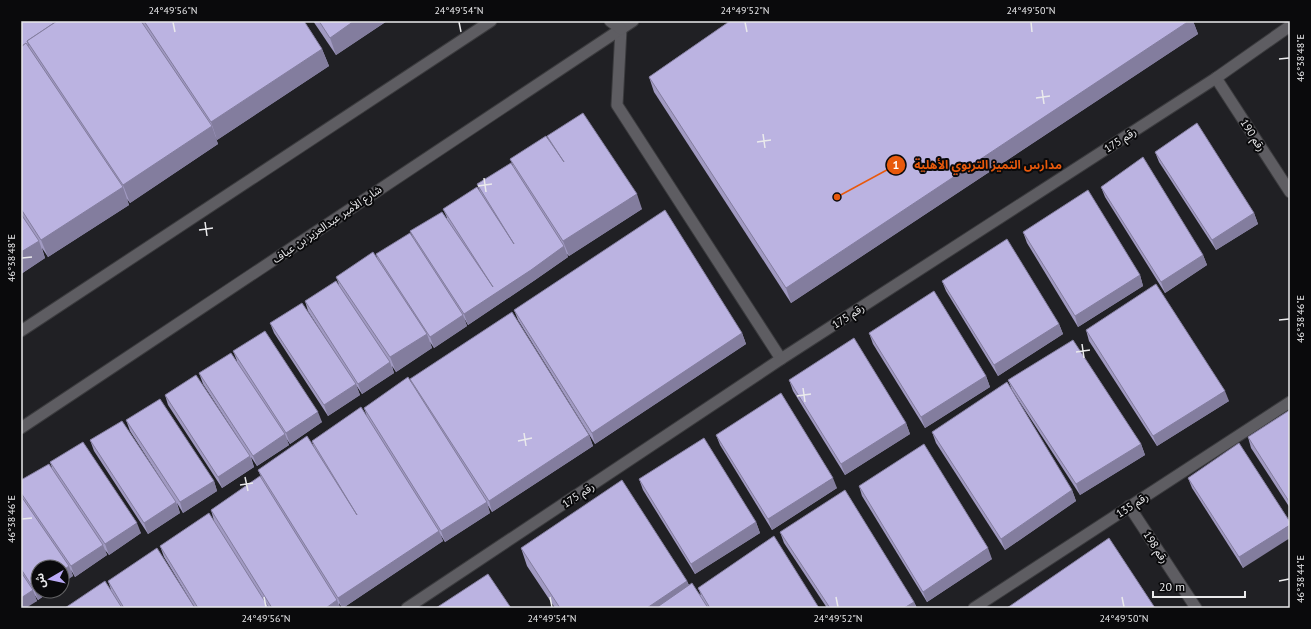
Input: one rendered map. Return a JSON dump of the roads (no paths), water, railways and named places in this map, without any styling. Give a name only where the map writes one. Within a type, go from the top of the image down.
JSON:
[{"type":"street","points":[[21,331],[491,21]]},
{"type":"street","points":[[610,21],[621,25],[617,105],[780,359]]},
{"type":"street","name":"شارع الأمير عبدالعزيز بن عياف","points":[[21,428],[621,25],[633,21]]},
{"type":"street","name":"رقم 175","points":[[407,608],[780,359],[1216,78],[1290,26]]},
{"type":"street","name":"رقم 190","points":[[1216,78],[1290,192]]},
{"type":"street","name":"رقم 135","points":[[974,608],[1290,402]]},
{"type":"street","name":"رقم 198","points":[[1130,506],[1196,608]]},
{"type":"place","name":"مدارس التميز التربوي الأهلية","points":[[837,197]]}]
